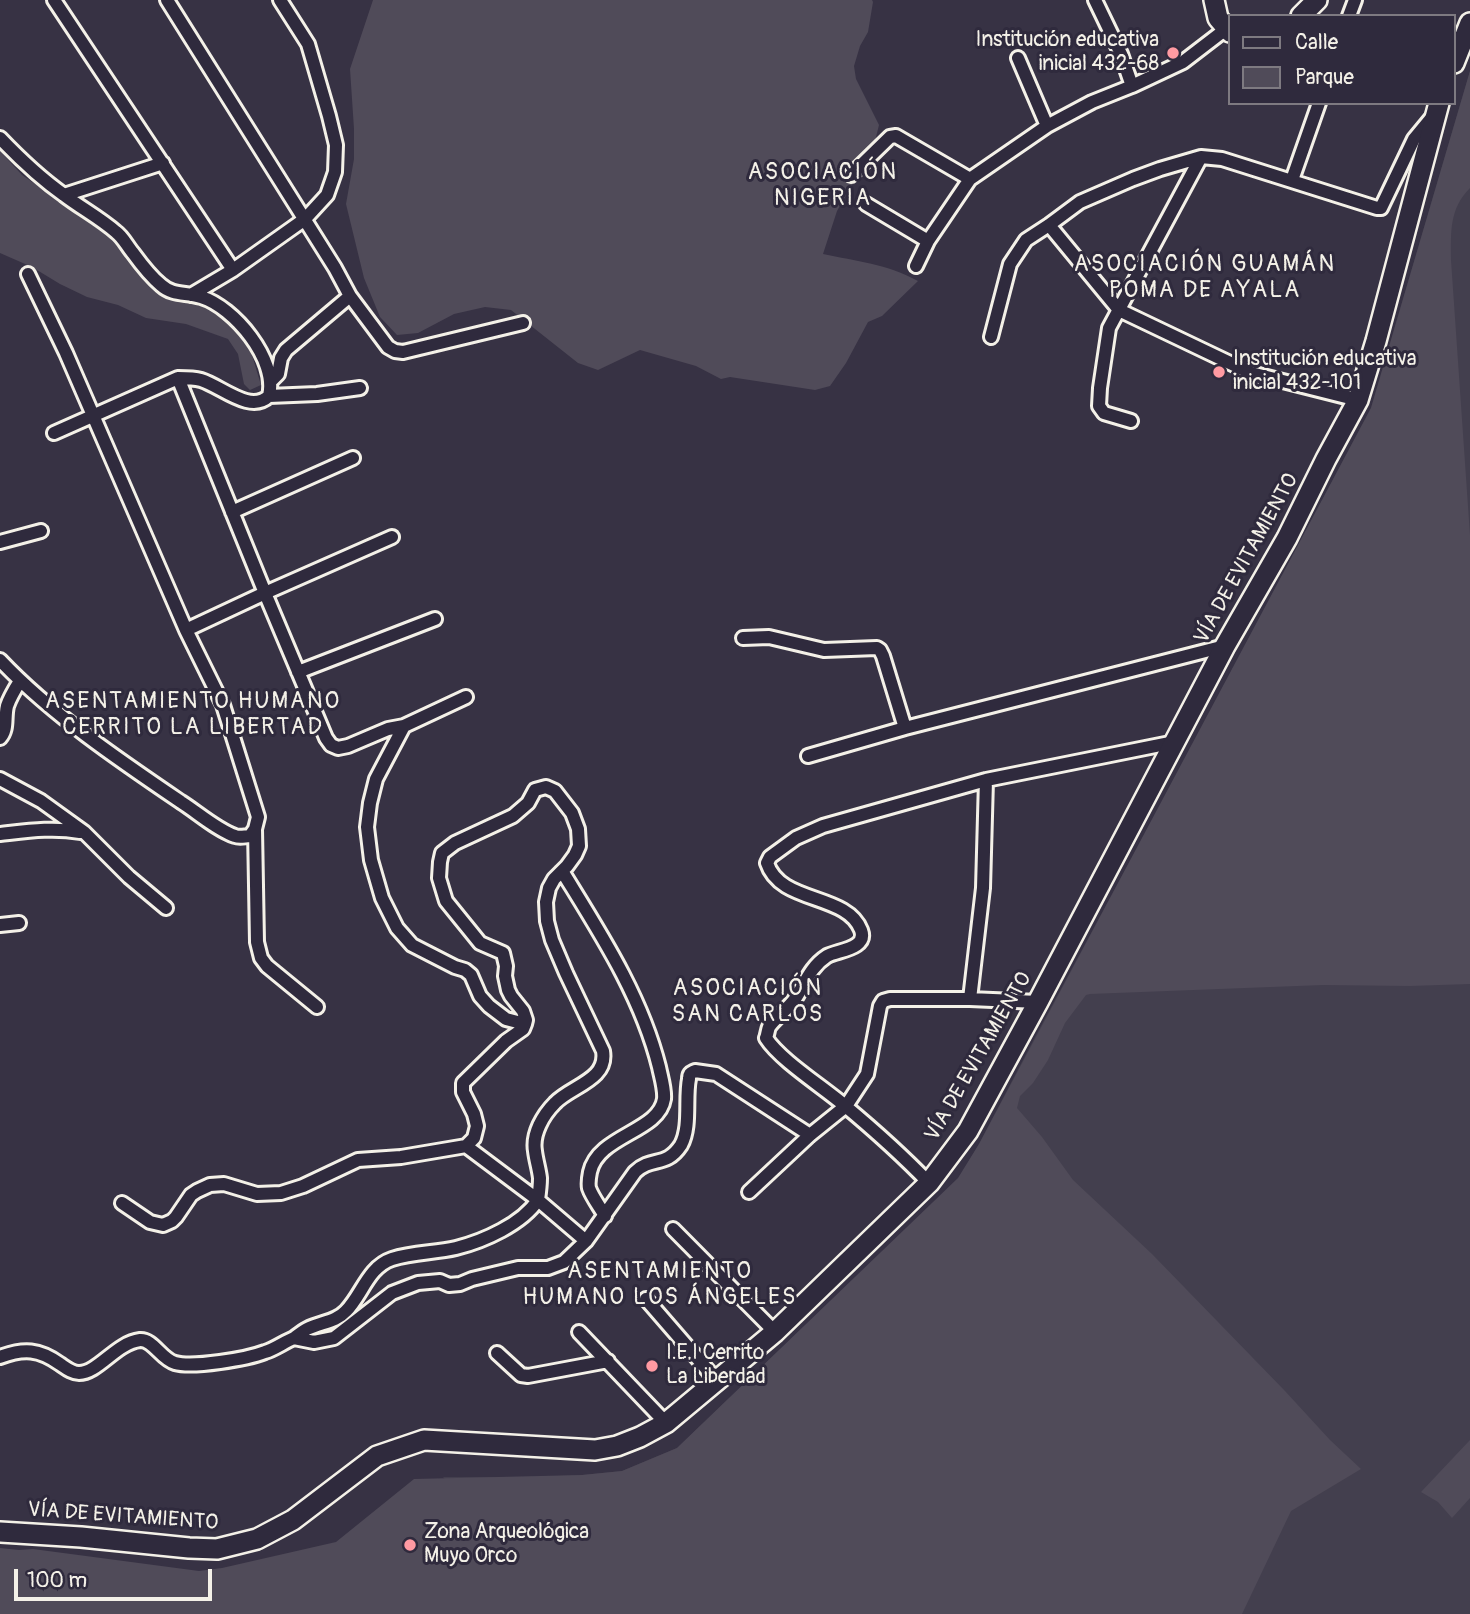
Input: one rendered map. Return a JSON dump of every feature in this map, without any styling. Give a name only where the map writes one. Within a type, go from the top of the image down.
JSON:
[{"type":"highway","points":[[1214,0],[1218,18],[1228,30]]},
{"type":"highway","points":[[1303,14],[1318,0]]},
{"type":"highway","points":[[1456,58],[1470,23]]},
{"type":"highway","name":"VÍA DE EVITAMIENTO","points":[[0,1532],[218,1549],[257,1539],[293,1520],[377,1456],[424,1440],[595,1450],[617,1446],[666,1423],[717,1381],[775,1332],[929,1183],[968,1131],[1225,646],[1287,538],[1358,400],[1437,108]]},
{"type":"street","points":[[54,0],[233,270]]},
{"type":"street","points":[[167,0],[305,219],[350,296],[388,347],[403,352],[523,323]]},
{"type":"street","points":[[191,295],[233,270],[305,219],[327,195],[335,172],[335,145],[329,116],[308,44],[280,0]]},
{"type":"street","points":[[1095,0],[1121,54],[1132,86]]},
{"type":"street","points":[[916,266],[928,241],[970,179],[1047,126],[1092,102],[1183,62],[1228,30]]},
{"type":"street","points":[[1018,58],[1047,126]]},
{"type":"street","points":[[1292,180],[1318,105]]},
{"type":"street","points":[[991,337],[1010,264],[1026,240],[1080,202],[1160,169],[1201,157],[1222,159],[1381,208],[1414,139],[1437,108]]},
{"type":"street","points":[[851,175],[890,137],[896,136],[970,179]]},
{"type":"street","points":[[0,138],[26,165],[119,234],[162,286],[172,293],[200,297],[216,304],[237,320],[249,334],[266,363],[271,381],[269,396]]},
{"type":"street","points":[[1131,421],[1104,413],[1099,406],[1109,328],[1201,157]]},
{"type":"street","points":[[64,195],[163,163]]},
{"type":"street","points":[[866,204],[928,241]]},
{"type":"street","points":[[1049,225],[1119,310],[1251,373],[1358,400]]},
{"type":"street","points":[[28,274],[66,353],[186,629],[223,705],[258,817],[257,942],[261,958],[317,1007]]},
{"type":"street","points":[[271,381],[278,374],[281,358],[286,350],[350,296]]},
{"type":"street","points":[[178,378],[265,593],[331,745],[338,748],[348,746],[388,729],[404,726],[466,697]]},
{"type":"street","points":[[54,433],[178,378],[200,379],[249,402],[258,402],[269,396],[317,394],[360,388]]},
{"type":"street","points":[[232,512],[353,458]]},
{"type":"street","points":[[0,541],[41,531]]},
{"type":"street","points":[[186,629],[393,537]]},
{"type":"street","points":[[298,672],[435,619]]},
{"type":"street","points":[[743,638],[768,637],[824,650],[877,648],[883,656],[905,728]]},
{"type":"street","points":[[808,756],[905,728],[1225,646]]},
{"type":"street","points":[[0,660],[20,681],[72,723],[141,775],[218,827],[237,837],[250,836],[256,829]]},
{"type":"street","points":[[0,738],[6,727],[8,702],[20,681]]},
{"type":"street","points":[[404,726],[376,779],[368,815],[371,860],[382,898],[397,929],[412,945],[465,970],[471,975],[480,996],[489,1006],[506,1019],[525,1024]]},
{"type":"street","points":[[929,1183],[896,1149],[780,1054],[766,1038],[768,1028],[794,1000],[814,967],[837,951],[855,947],[862,933],[847,912],[789,888],[770,872],[767,863],[770,857],[809,831],[986,780],[1175,742]]},
{"type":"street","points":[[0,779],[41,801],[84,832],[129,877],[166,908]]},
{"type":"street","points":[[970,999],[983,888],[986,780]]},
{"type":"street","points":[[0,1357],[26,1351],[43,1353],[78,1373],[91,1371],[110,1354],[142,1340],[151,1343],[159,1354],[174,1363],[194,1365],[266,1352],[307,1329],[338,1318],[354,1302],[375,1271],[389,1260],[457,1248],[485,1238],[522,1218],[532,1208],[538,1200],[540,1179],[535,1154],[536,1134],[555,1102],[597,1074],[604,1058],[549,930],[546,911],[548,893],[554,879],[572,860],[579,846],[578,829],[572,813],[555,791],[546,787],[536,790],[528,803],[513,816],[455,843],[442,853],[439,878],[446,901],[480,943],[503,953],[508,990],[526,1020],[523,1028],[463,1083],[465,1096],[477,1126],[474,1138],[466,1146],[401,1157],[358,1160],[303,1186],[281,1193],[257,1194],[224,1184],[210,1185],[191,1195],[176,1217],[163,1224],[150,1222],[122,1203]]},
{"type":"street","points":[[0,834],[42,829],[84,832]]},
{"type":"street","points":[[562,871],[629,985],[653,1043],[664,1092],[662,1105],[653,1118],[601,1152],[592,1167],[589,1189],[605,1216]]},
{"type":"street","points":[[0,925],[19,923]]},
{"type":"street","points":[[749,1192],[845,1106],[867,1074],[883,1001],[970,999],[1038,1002]]},
{"type":"street","points":[[294,1338],[314,1342],[334,1338],[392,1293],[418,1283],[460,1284],[518,1268],[539,1269],[556,1266],[572,1256],[641,1167],[665,1160],[683,1141],[689,1077],[695,1070],[716,1074],[810,1135]]},
{"type":"street","points":[[466,1146],[538,1200],[586,1241]]},
{"type":"street","points":[[673,1228],[775,1332]]},
{"type":"street","points":[[646,1299],[717,1381]]},
{"type":"street","points":[[579,1332],[666,1423]]},
{"type":"street","points":[[496,1353],[521,1375],[528,1376],[608,1361]]},
{"type":"shaded area","points":[[1470,71],[1470,1614],[553,1614],[443,1477],[532,1477],[622,1471],[677,1448],[959,1178],[1371,408]]},
{"type":"green space","points":[[373,0],[872,0],[868,32],[854,66],[856,79],[879,125],[873,149],[837,211],[823,254],[883,267],[918,281],[882,316],[868,322],[830,386],[815,390],[730,377],[721,379],[696,366],[640,350],[598,370],[578,363],[511,310],[485,307],[454,314],[418,333],[397,335],[380,317],[364,278],[346,204],[354,159],[350,69]]},
{"type":"green space","points":[[1470,71],[1470,188],[1455,213],[1451,230],[1451,260],[1470,535],[1470,984],[1323,985],[1086,995],[1065,1023],[1048,1060],[1033,1083],[1020,1096],[1017,1108],[1073,1180],[1152,1254],[1361,1469],[1291,1511],[1242,1614],[0,1614],[0,1548],[33,1549],[199,1571],[222,1568],[336,1542],[414,1479],[582,1475],[622,1471],[677,1448],[958,1178],[979,1144],[1371,408]]},
{"type":"green space","points":[[0,151],[22,175],[59,200],[105,222],[169,290],[223,305],[243,325],[261,385],[250,390],[244,384],[238,354],[228,339],[186,324],[146,318],[118,305],[87,297],[0,253]]},
{"type":"green space","points":[[1470,1440],[1470,1498],[1452,1518],[1438,1502],[1421,1492]]},
{"type":"place","name":"Institución educativa inicial 432-68","points":[[1173,53]]},
{"type":"place","name":"Institución educativa inicial 432-101","points":[[1219,372]]},
{"type":"place","name":"I.E.I Cerrito La Liberdad","points":[[652,1366]]},
{"type":"place","name":"Zona Arqueológica Muyo Orco","points":[[410,1545]]},
{"type":"district","name":"ASOCIACIÓN NIGERIA","points":[[823,186]]},
{"type":"district","name":"ASOCIACIÓN GUAMÁN POMA DE AYALA","points":[[1205,278]]},
{"type":"district","name":"ASENTAMIENTO HUMANO CERRITO LA LIBERTAD","points":[[193,715]]},
{"type":"district","name":"ASOCIACIÓN SAN CARLOS","points":[[748,1002]]},
{"type":"district","name":"ASENTAMIENTO HUMANO LOS ÁNGELES","points":[[660,1285]]}]
